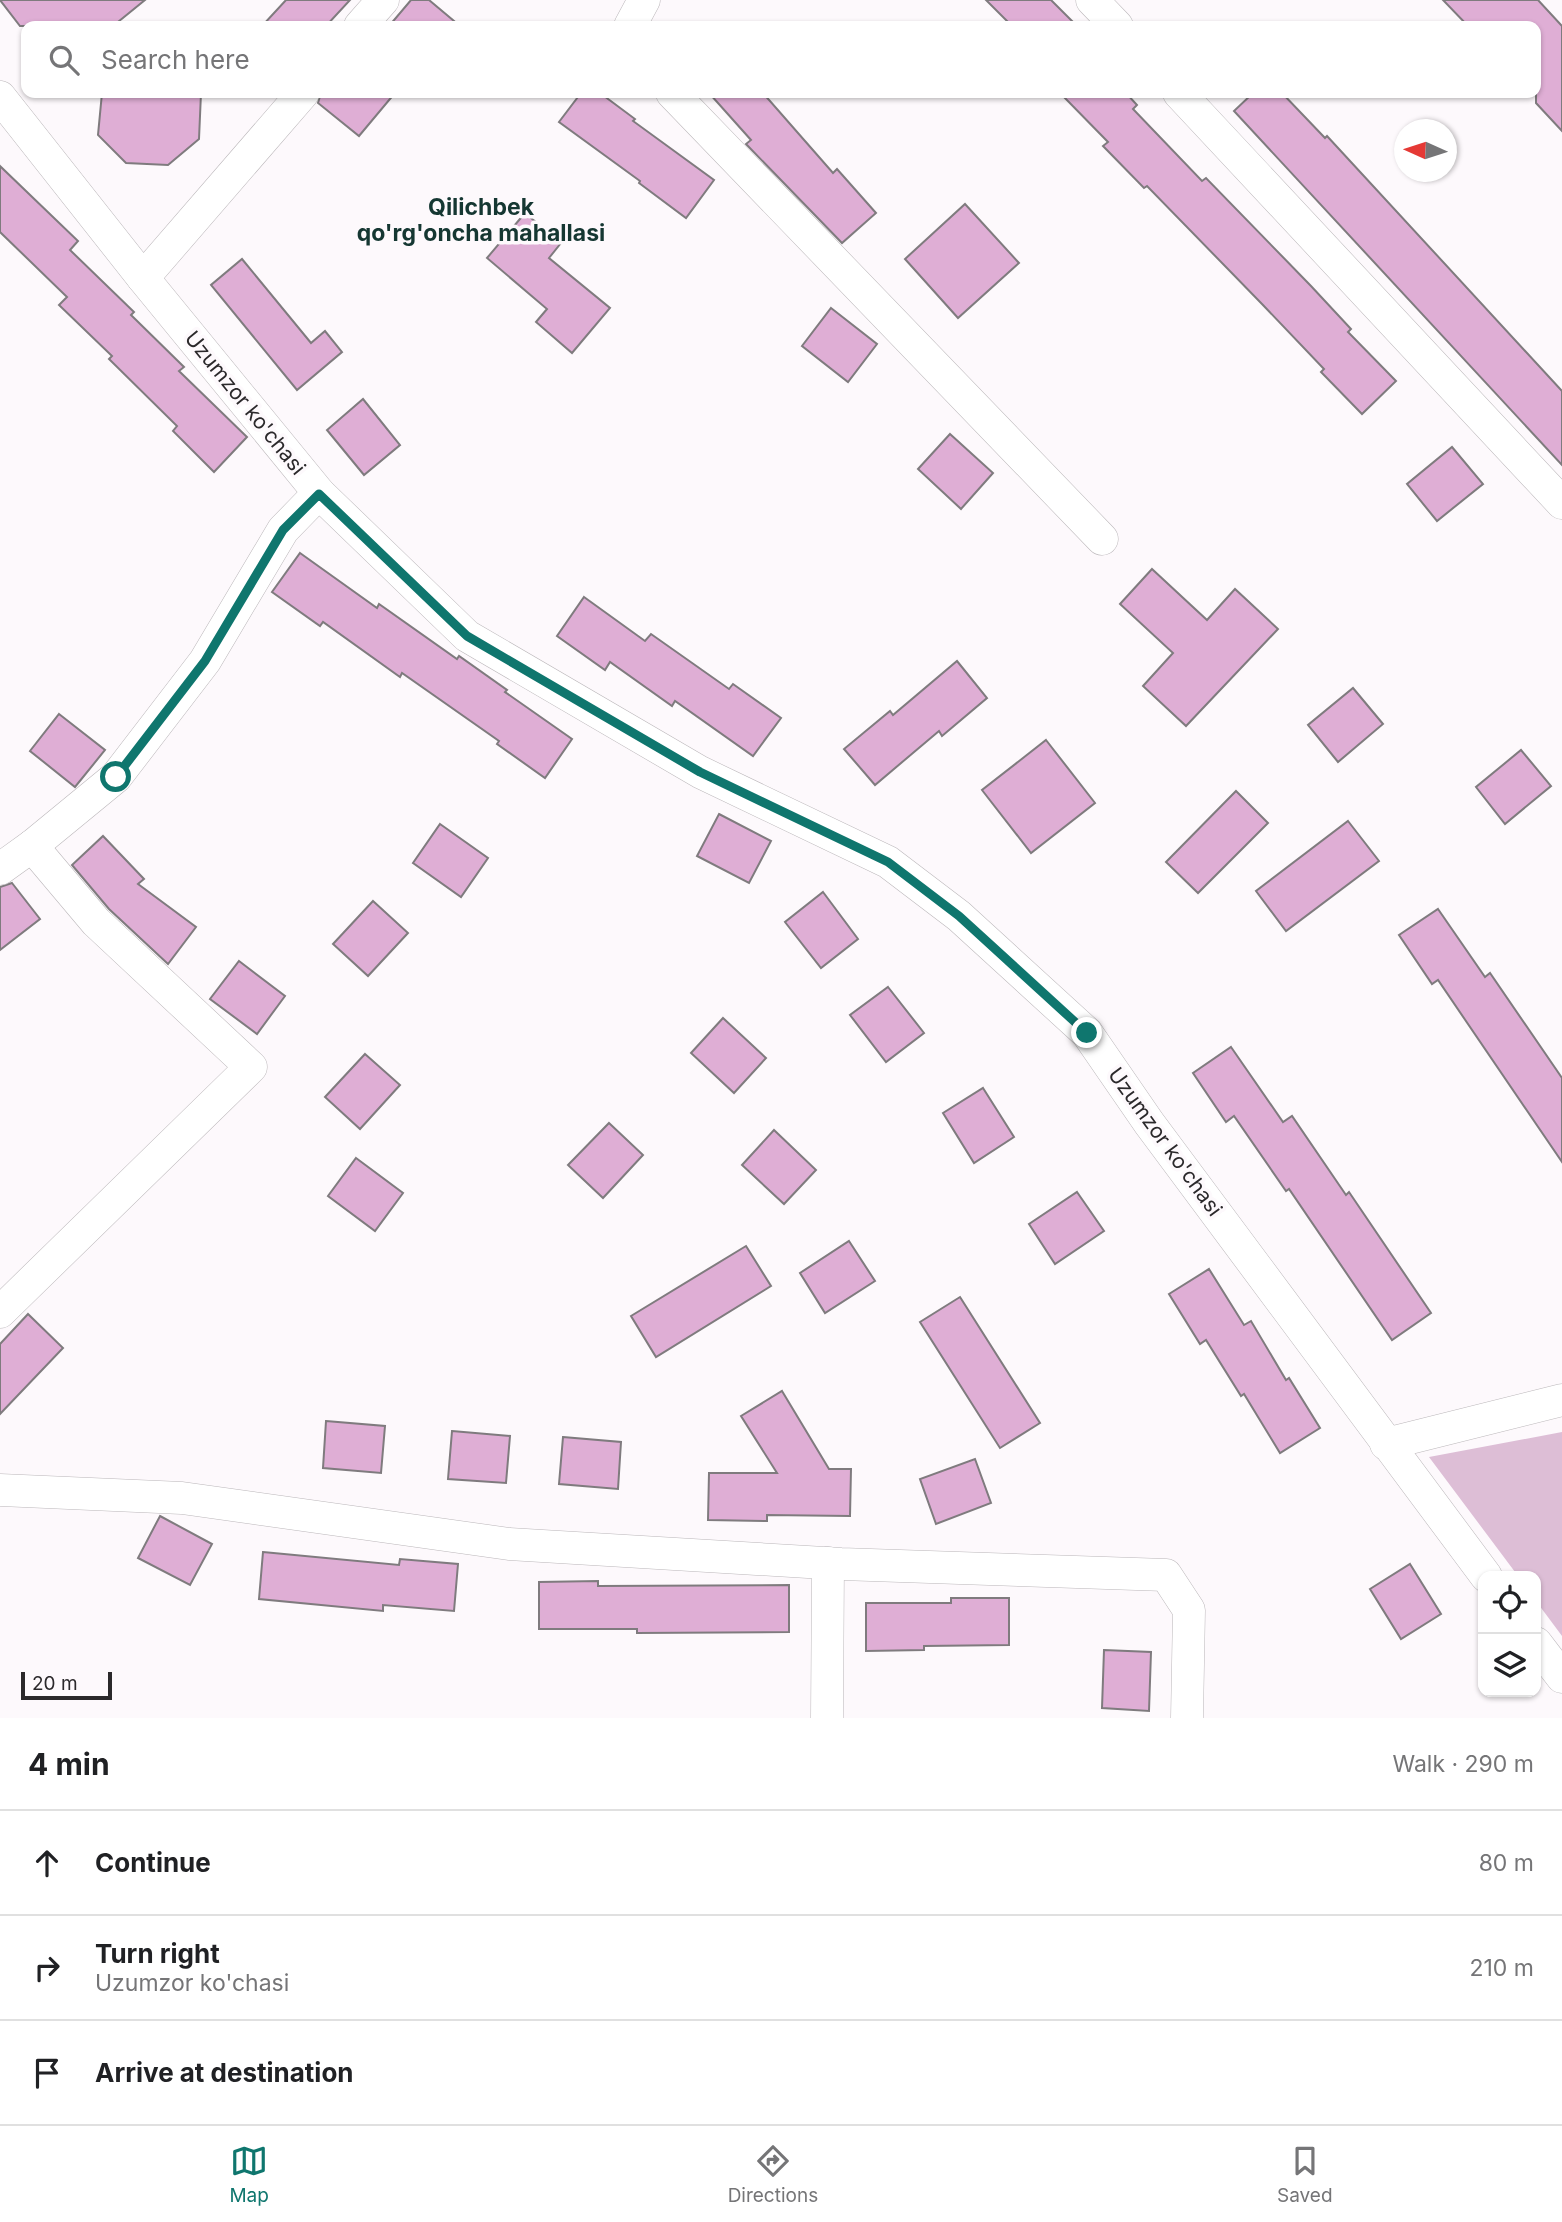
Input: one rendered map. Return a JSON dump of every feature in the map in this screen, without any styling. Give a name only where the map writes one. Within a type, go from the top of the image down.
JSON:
[{"type":"street","points":[[364,21],[383,0]]},
{"type":"street","points":[[633,21],[645,0]]},
{"type":"street","points":[[1092,0],[1112,21]]},
{"type":"street","name":"Uzumzor ko'chasi","points":[[0,97],[319,494],[467,636],[700,772],[888,862],[959,916],[1087,1033],[1149,1123],[1482,1571]]},
{"type":"street","points":[[143,278],[299,98]]},
{"type":"street","points":[[677,98],[1102,539]]},
{"type":"street","points":[[1184,98],[1562,503]]},
{"type":"street","points":[[0,869],[33,846],[116,777],[205,661],[283,530],[319,494]]},
{"type":"street","points":[[0,1312],[251,1067],[96,922],[33,846]]},
{"type":"street","points":[[1386,1444],[1562,1400]]},
{"type":"street","points":[[0,1490],[182,1498],[509,1544],[828,1563],[1166,1575],[1189,1610],[1187,1718]]},
{"type":"street","points":[[827,1718],[828,1563]]},
{"type":"street","points":[[1541,1650],[1562,1678]]},
{"type":"shaded area","points":[[1562,1432],[1562,1636],[1541,1608],[1541,1571],[1514,1571],[1429,1457]]},
{"type":"building","points":[[0,0],[145,0],[119,21],[21,21],[20,26]]},
{"type":"building","points":[[286,0],[350,0],[331,21],[267,21]]},
{"type":"building","points":[[411,0],[429,0],[454,21],[393,21]]},
{"type":"building","points":[[986,0],[1051,0],[1072,21],[1007,21]]},
{"type":"building","points":[[1443,0],[1538,0],[1562,26],[1562,131],[1536,103],[1536,98],[1541,98],[1541,21],[1463,21]]},
{"type":"building","points":[[102,98],[201,98],[199,139],[168,165],[126,163],[98,135]]},
{"type":"building","points":[[320,98],[391,98],[359,136],[318,103]]},
{"type":"building","points":[[577,98],[607,98],[635,119],[633,121],[714,180],[686,218],[559,122]]},
{"type":"building","points":[[713,98],[767,98],[833,173],[837,169],[876,213],[842,243],[746,144],[751,140]]},
{"type":"building","points":[[1065,98],[1131,98],[1137,105],[1133,109],[1202,181],[1206,178],[1311,286],[1351,329],[1348,332],[1396,381],[1362,414],[1321,372],[1324,369],[1262,304],[1147,186],[1144,188],[1103,146],[1108,142]]},
{"type":"building","points":[[1248,98],[1287,98],[1325,138],[1327,136],[1562,391],[1562,465],[1234,111]]},
{"type":"building","points":[[0,166],[78,241],[70,250],[134,312],[131,315],[184,367],[179,371],[247,437],[214,472],[173,431],[177,426],[109,359],[112,356],[59,305],[67,297],[0,232]]},
{"type":"building","points":[[965,204],[1019,263],[958,318],[905,259]]},
{"type":"building","points":[[525,213],[561,243],[549,258],[610,308],[572,353],[536,322],[547,309],[487,258]]},
{"type":"building","points":[[242,259],[311,343],[325,331],[342,352],[297,390],[211,285]]},
{"type":"building","points":[[831,308],[877,344],[848,382],[802,346]]},
{"type":"building","points":[[363,399],[400,445],[364,475],[327,430]]},
{"type":"building","points":[[950,434],[993,473],[961,509],[918,469]]},
{"type":"building","points":[[1452,447],[1483,484],[1437,521],[1407,484]]},
{"type":"building","points":[[300,553],[377,608],[379,604],[457,659],[459,656],[572,739],[545,778],[497,744],[499,741],[402,673],[400,677],[323,622],[320,626],[272,592]]},
{"type":"building","points":[[1152,569],[1207,620],[1235,589],[1278,629],[1186,726],[1143,686],[1173,653],[1120,604]]},
{"type":"building","points":[[584,597],[645,641],[651,634],[729,689],[733,684],[781,718],[753,756],[675,701],[672,706],[610,662],[605,670],[557,636]]},
{"type":"building","points":[[957,661],[987,698],[942,736],[939,731],[875,785],[844,749],[890,711],[893,715]]},
{"type":"building","points":[[1353,688],[1383,724],[1338,762],[1308,725]]},
{"type":"building","points":[[59,714],[105,750],[75,787],[30,751]]},
{"type":"building","points":[[1046,740],[1095,803],[1031,853],[982,790]]},
{"type":"building","points":[[1521,750],[1551,786],[1505,824],[1476,787]]},
{"type":"building","points":[[1236,791],[1268,823],[1198,893],[1166,862]]},
{"type":"building","points":[[719,814],[771,841],[749,883],[697,856]]},
{"type":"building","points":[[1348,821],[1379,861],[1286,931],[1256,891]]},
{"type":"building","points":[[440,824],[488,858],[461,897],[413,863]]},
{"type":"building","points":[[103,836],[144,879],[138,884],[196,927],[168,964],[109,909],[72,865]]},
{"type":"building","points":[[12,883],[40,919],[0,950],[0,887]]},
{"type":"building","points":[[823,892],[858,939],[821,968],[785,922]]},
{"type":"building","points":[[373,901],[408,933],[368,976],[333,944]]},
{"type":"building","points":[[1438,909],[1485,977],[1490,973],[1562,1078],[1562,1162],[1438,980],[1432,984],[1399,935]]},
{"type":"building","points":[[239,961],[285,996],[257,1034],[210,999]]},
{"type":"building","points":[[888,987],[924,1033],[886,1062],[850,1015]]},
{"type":"building","points":[[723,1018],[766,1058],[734,1093],[691,1053]]},
{"type":"building","points":[[1231,1047],[1283,1122],[1292,1116],[1346,1195],[1349,1192],[1431,1313],[1392,1340],[1289,1189],[1286,1191],[1234,1116],[1226,1122],[1193,1073]]},
{"type":"building","points":[[365,1054],[400,1085],[360,1129],[325,1097]]},
{"type":"building","points":[[983,1088],[1014,1137],[974,1163],[943,1113]]},
{"type":"building","points":[[609,1123],[643,1155],[603,1198],[568,1165]]},
{"type":"building","points":[[774,1130],[816,1170],[784,1204],[742,1165]]},
{"type":"building","points":[[356,1158],[403,1193],[375,1231],[328,1196]]},
{"type":"building","points":[[1077,1192],[1104,1231],[1055,1264],[1029,1224]]},
{"type":"building","points":[[849,1241],[875,1281],[825,1313],[800,1273]]},
{"type":"building","points":[[746,1246],[771,1286],[656,1357],[631,1316]]},
{"type":"building","points":[[1209,1269],[1244,1325],[1251,1321],[1286,1380],[1289,1378],[1320,1428],[1280,1453],[1244,1394],[1241,1396],[1206,1340],[1200,1344],[1169,1294]]},
{"type":"building","points":[[960,1297],[1040,1423],[1000,1448],[920,1322]]},
{"type":"building","points":[[28,1314],[63,1348],[0,1414],[0,1344]]},
{"type":"building","points":[[782,1391],[829,1469],[851,1469],[850,1516],[767,1515],[767,1521],[708,1520],[709,1473],[777,1473],[741,1416]]},
{"type":"building","points":[[326,1421],[385,1426],[381,1473],[323,1468]]},
{"type":"building","points":[[452,1431],[510,1436],[506,1483],[448,1479]]},
{"type":"building","points":[[563,1437],[621,1442],[618,1489],[559,1484]]},
{"type":"building","points":[[975,1459],[991,1503],[936,1524],[920,1479]]},
{"type":"building","points":[[160,1516],[212,1544],[190,1585],[138,1558]]},
{"type":"building","points":[[263,1552],[399,1565],[400,1559],[458,1564],[454,1611],[383,1605],[383,1611],[259,1599]]},
{"type":"building","points":[[1410,1564],[1441,1614],[1401,1639],[1370,1589]]},
{"type":"building","points":[[598,1581],[598,1586],[789,1585],[789,1632],[637,1633],[637,1629],[539,1629],[539,1582]]},
{"type":"building","points":[[951,1598],[1009,1598],[1009,1645],[924,1646],[924,1650],[866,1651],[866,1603],[951,1603]]},
{"type":"building","points":[[1104,1650],[1151,1652],[1149,1711],[1102,1708]]},
{"type":"district","name":"Qilichbek qo'rg'oncha mahallasi","points":[[481,220]]},
{"type":"route","points":[[116,777],[205,661],[283,530],[319,494],[467,636],[700,772],[888,862],[959,916],[1087,1033]]}]
